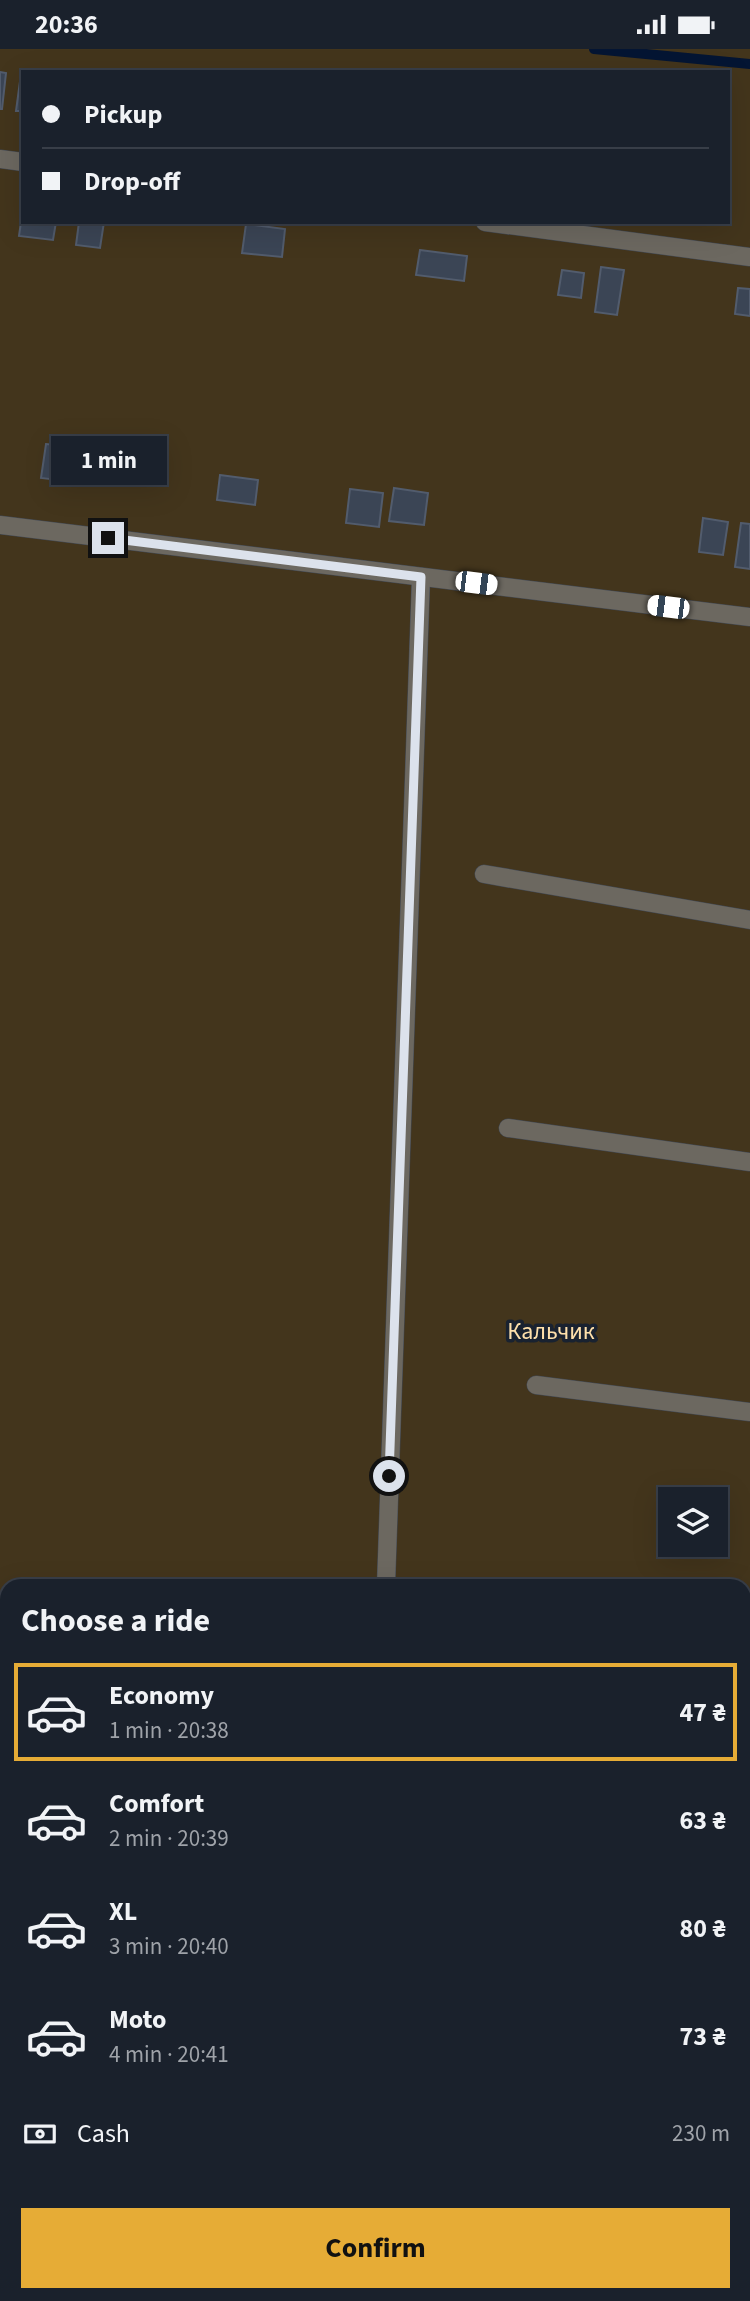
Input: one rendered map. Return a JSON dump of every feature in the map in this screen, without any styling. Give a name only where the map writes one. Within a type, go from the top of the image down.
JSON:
[{"type":"lane","points":[[0,159],[21,162]]},
{"type":"lane","points":[[500,224],[750,257]]},
{"type":"lane","points":[[0,525],[750,617]]},
{"type":"lane","points":[[386,1579],[421,577]]},
{"type":"lane","points":[[484,874],[750,920]]},
{"type":"lane","points":[[508,1128],[750,1162]]},
{"type":"lane","points":[[536,1385],[750,1412]]},
{"type":"green space","name":"Кальчик","points":[[0,49],[750,49],[750,1579],[0,1579]]},
{"type":"building","points":[[0,72],[6,73],[2,109],[0,109]]},
{"type":"building","points":[[21,74],[21,111],[16,111]]},
{"type":"building","points":[[21,222],[56,224],[53,240],[19,236]]},
{"type":"building","points":[[79,224],[104,224],[100,248],[76,245]]},
{"type":"building","points":[[246,224],[285,229],[282,257],[242,253]]},
{"type":"building","points":[[420,250],[467,256],[464,281],[416,275]]},
{"type":"building","points":[[601,267],[624,270],[617,315],[595,312]]},
{"type":"building","points":[[562,270],[584,273],[581,298],[558,295]]},
{"type":"building","points":[[738,288],[750,289],[750,316],[735,314]]},
{"type":"building","points":[[46,444],[80,448],[75,482],[41,478]]},
{"type":"building","points":[[220,475],[258,480],[255,505],[217,500]]},
{"type":"building","points":[[394,488],[428,493],[424,525],[389,521]]},
{"type":"building","points":[[350,489],[383,493],[379,527],[346,523]]},
{"type":"building","points":[[703,518],[728,522],[723,555],[699,552]]},
{"type":"building","points":[[741,523],[750,524],[750,569],[735,567]]},
{"type":"waterway","points":[[594,49],[750,64]]},
{"type":"route","points":[[108,538],[421,577],[389,1476]]}]
